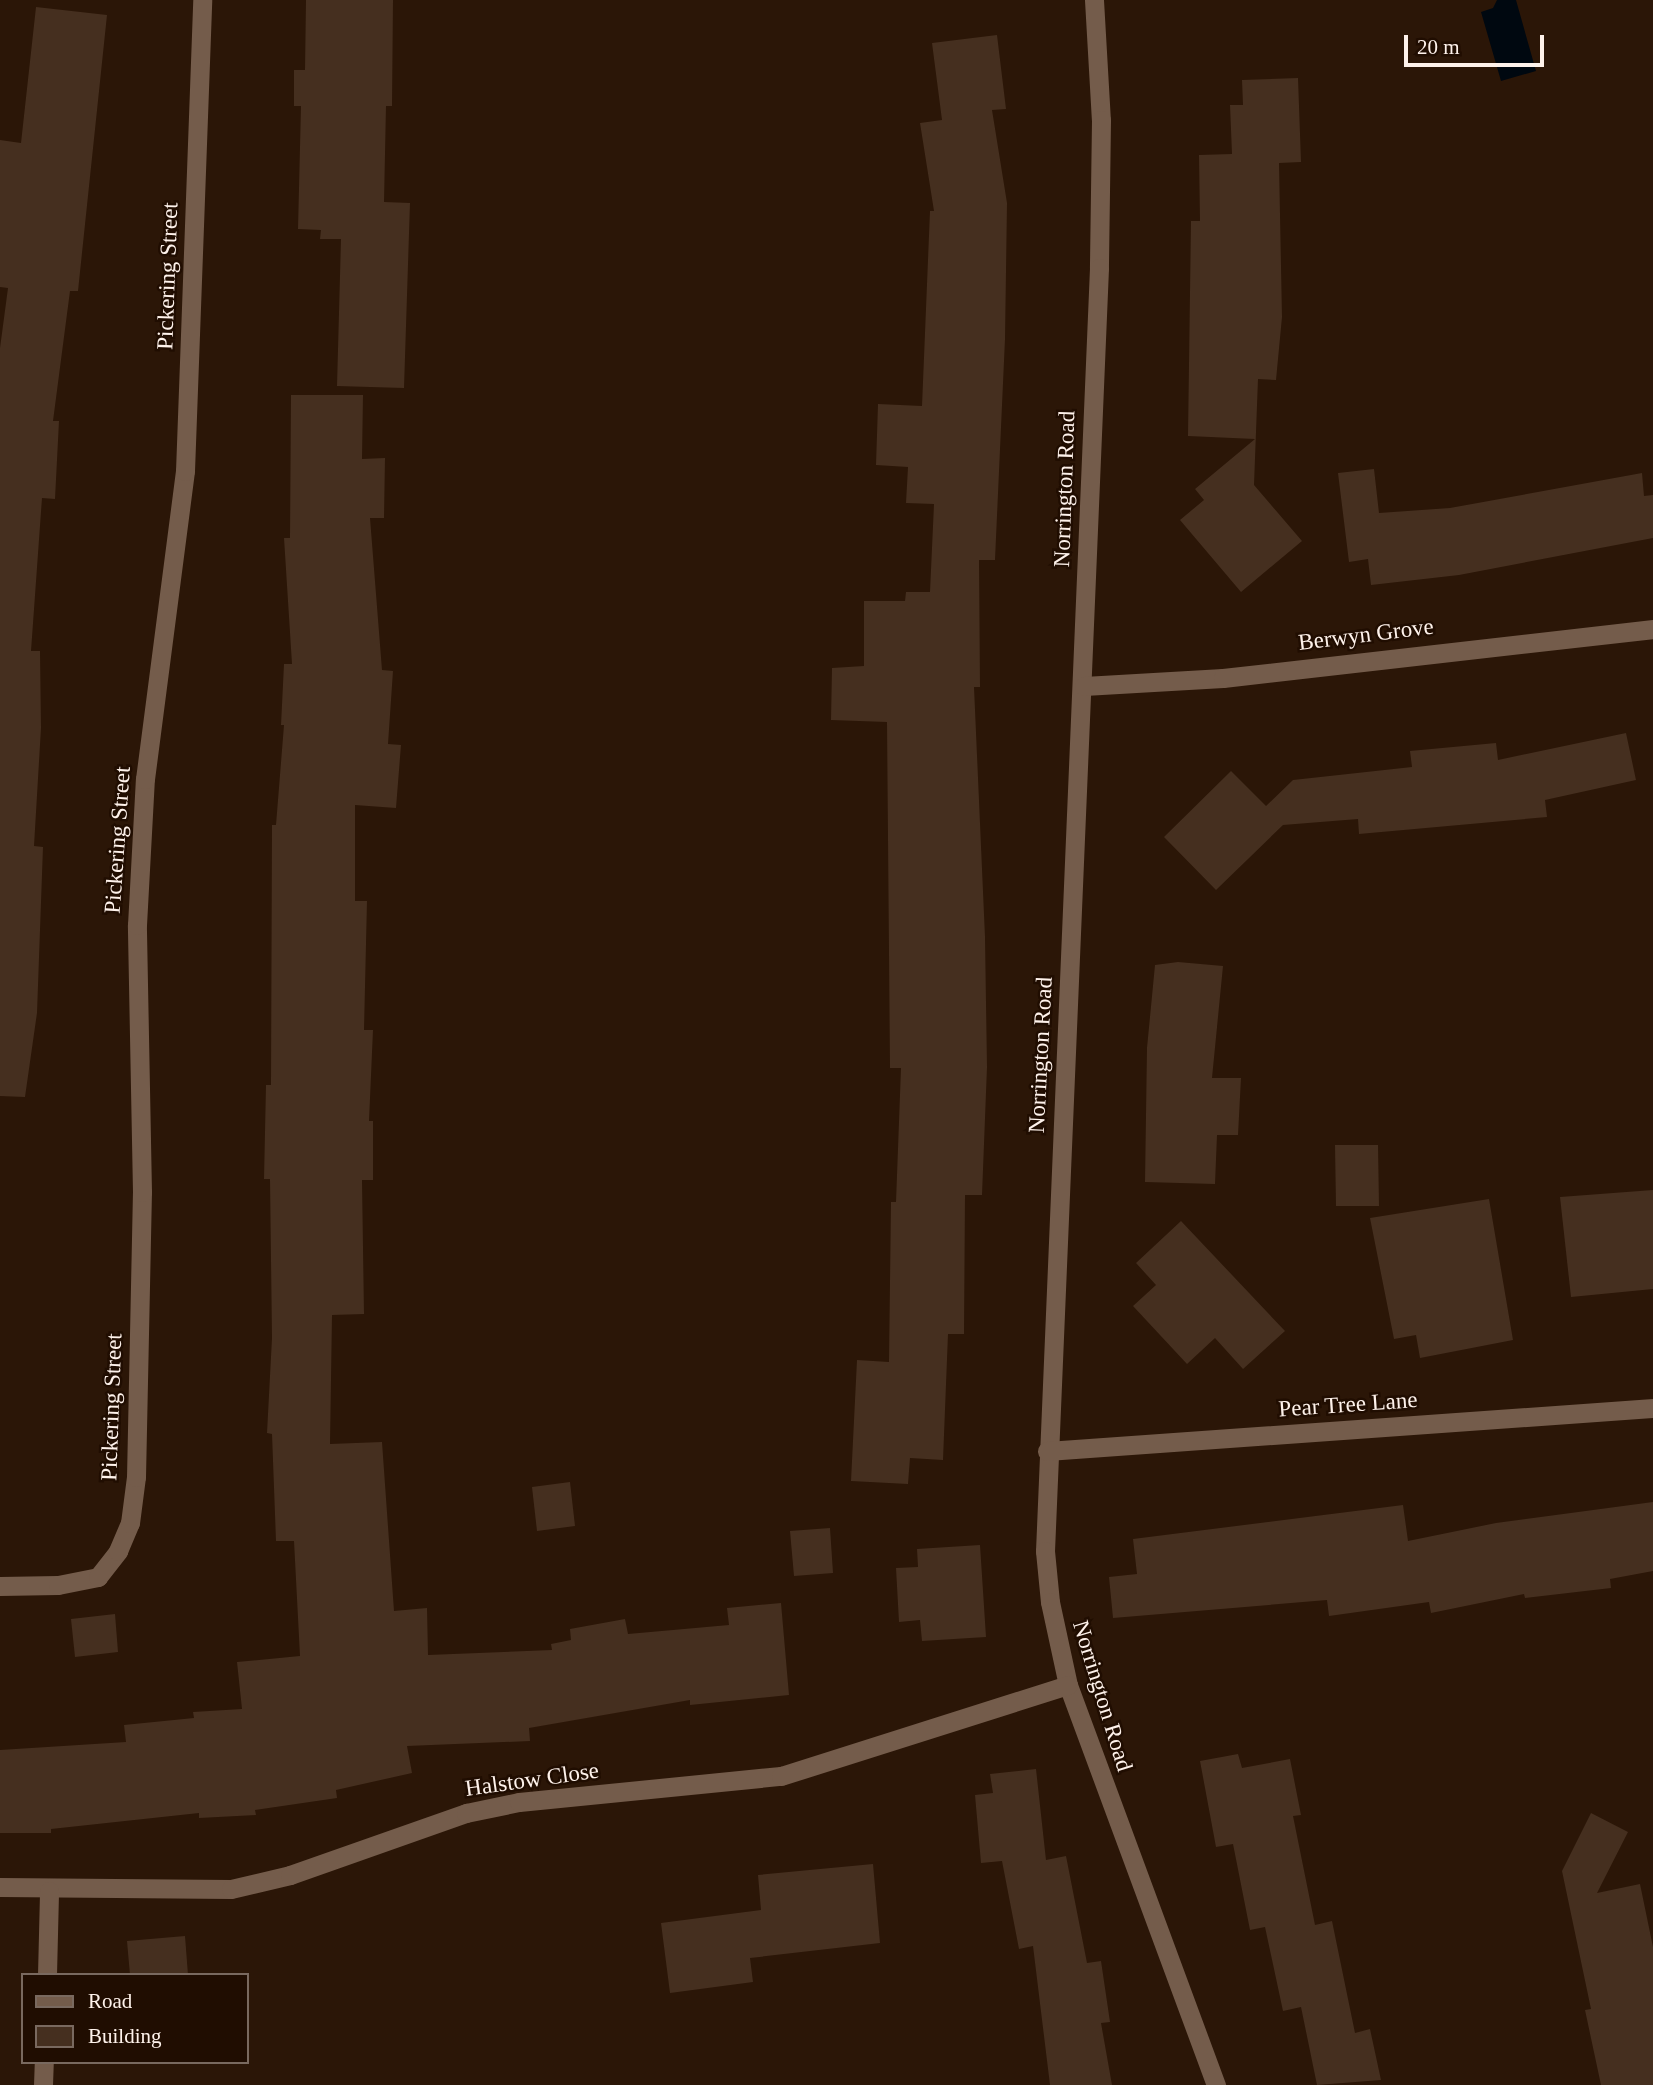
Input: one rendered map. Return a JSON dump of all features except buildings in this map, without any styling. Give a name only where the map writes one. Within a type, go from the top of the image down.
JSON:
[{"type":"street","name":"Pickering Street","points":[[0,1586],[58,1585],[98,1577],[118,1551],[130,1523],[136,1477],[142,1192],[137,925],[145,779],[185,471],[202,0]]},
{"type":"street","name":"Norrington Road","points":[[1094,0],[1101,120],[1099,268],[1084,687],[1047,1451],[1048,1589],[1068,1685],[1216,2085]]},
{"type":"street","name":"Berwyn Grove","points":[[1084,687],[1223,678],[1653,629]]},
{"type":"street","name":"Pear Tree Lane","points":[[1047,1451],[1653,1408]]},
{"type":"street","name":"Halstow Close","points":[[0,1888],[49,1891],[231,1889],[290,1875],[466,1813],[519,1802],[781,1776],[1068,1685]]},
{"type":"street","points":[[47,1973],[49,1891]]},
{"type":"street","points":[[43,2085],[44,2064]]},
{"type":"shaded area","points":[[1497,0],[1516,0],[1536,71],[1501,81],[1481,12],[1493,8]]}]
